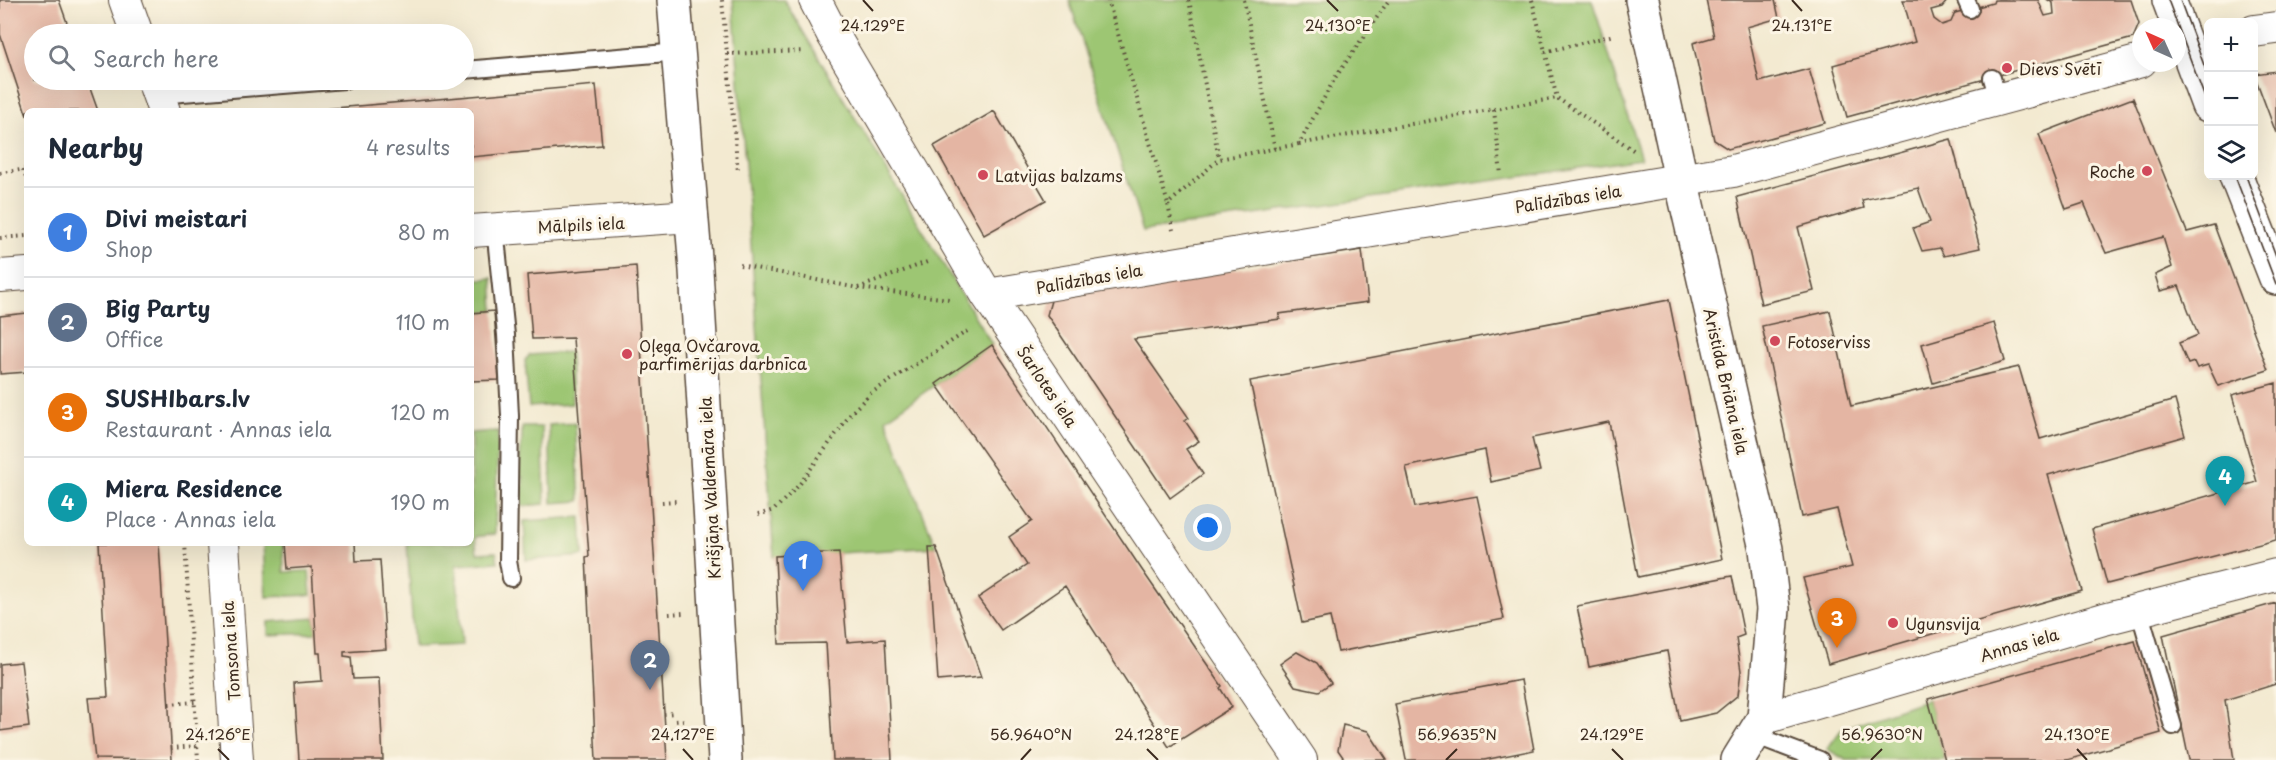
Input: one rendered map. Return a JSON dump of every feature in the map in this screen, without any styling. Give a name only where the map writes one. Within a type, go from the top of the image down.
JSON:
[{"type":"street","points":[[125,0],[133,24]]},
{"type":"street","name":"Krišjāņa Valdemāra iela","points":[[674,0],[692,216],[726,760]]},
{"type":"street","name":"Šarlotes iela","points":[[815,0],[980,299],[1301,760]]},
{"type":"street","name":"Aristida Briāna iela","points":[[1642,0],[1766,549],[1773,609],[1752,738]]},
{"type":"street","points":[[2169,0],[2191,47],[2204,91]]},
{"type":"street","points":[[2258,30],[2276,28]]},
{"type":"street","name":"Palīdzības iela","points":[[980,299],[1180,263],[1732,171],[1995,88],[2132,63]]},
{"type":"street","points":[[2238,180],[2276,278]]},
{"type":"street","name":"Mālpils iela","points":[[483,230],[692,216]]},
{"type":"street","points":[[0,276],[24,274]]},
{"type":"street","name":"Tomsona iela","points":[[223,546],[237,760]]},
{"type":"street","name":"Annas iela","points":[[1752,738],[2139,610],[2276,575]]},
{"type":"lane","points":[[474,69],[679,52]]},
{"type":"lane","points":[[158,95],[220,90]]},
{"type":"lane","points":[[483,230],[507,346],[510,416],[508,561],[511,578]]},
{"type":"lane","points":[[2139,610],[2173,726]]},
{"type":"lane","points":[[1752,738],[1820,760]]},
{"type":"path","points":[[722,0],[738,172]]},
{"type":"path","points":[[1108,0],[1168,204],[1180,263]]},
{"type":"path","points":[[1189,0],[1219,159]]},
{"type":"path","points":[[1245,0],[1275,149]]},
{"type":"path","points":[[1299,144],[1335,78],[1389,0]]},
{"type":"path","points":[[1532,0],[1557,98],[1644,157]]},
{"type":"path","points":[[1545,52],[1616,35]]},
{"type":"path","points":[[727,54],[808,51]]},
{"type":"path","points":[[1168,204],[1219,159],[1557,98]]},
{"type":"path","points":[[1494,110],[1505,208]]},
{"type":"path","points":[[0,173],[24,169]]},
{"type":"path","points":[[0,238],[24,236]]},
{"type":"path","points":[[858,288],[934,260]]},
{"type":"path","points":[[740,265],[858,288],[980,299],[984,320],[871,393],[852,412],[799,485],[774,510],[758,515]]},
{"type":"path","points":[[185,546],[198,760]]},
{"type":"path","points":[[664,714],[675,714]]},
{"type":"path","points":[[666,738],[676,738]]},
{"type":"green space","points":[[733,0],[784,0],[992,345],[886,419],[936,547],[774,557]]},
{"type":"green space","points":[[1069,0],[1592,0],[1641,159],[1143,231]]},
{"type":"green space","points":[[492,278],[494,311],[474,313],[474,280]]},
{"type":"green space","points":[[570,352],[572,404],[529,407],[525,360],[530,355]]},
{"type":"green space","points":[[575,423],[580,501],[552,503],[549,425]]},
{"type":"green space","points":[[522,427],[542,427],[545,504],[522,506],[523,477],[516,477],[519,474]]},
{"type":"green space","points":[[498,431],[495,534],[475,537],[477,553],[496,552],[498,562],[456,565],[462,645],[414,647],[407,546],[474,546],[474,433]]},
{"type":"green space","points":[[581,517],[583,556],[526,560],[524,521]]},
{"type":"green space","points":[[263,546],[283,546],[284,572],[309,571],[311,595],[266,597]]},
{"type":"green space","points":[[315,618],[316,633],[268,635],[268,622]]},
{"type":"green space","points":[[1928,699],[1945,760],[1846,760],[1827,749],[1842,729]]},
{"type":"building","points":[[0,0],[59,0],[67,24],[24,24],[24,90],[91,90],[97,108],[24,108],[0,34]]},
{"type":"building","points":[[1706,0],[1775,0],[1779,18],[1747,27],[1759,82],[1809,69],[1825,123],[1728,149],[1714,140],[1693,43],[1714,37]]},
{"type":"building","points":[[1903,0],[1948,0],[1942,7],[1931,10],[1934,19],[1942,25],[1951,22],[1955,13],[1993,3],[1994,0],[2038,0],[2045,16],[2054,14],[2053,3],[2048,0],[2131,0],[2137,18],[2132,18],[2132,38],[1847,117],[1833,65],[1915,42]]},
{"type":"building","points":[[2276,71],[2276,133],[2258,85],[2258,73]]},
{"type":"building","points":[[596,85],[602,145],[474,157],[474,108],[335,108]]},
{"type":"building","points":[[2133,98],[2187,232],[2214,225],[2268,370],[2218,386],[2208,365],[2197,368],[2194,362],[2188,364],[2179,343],[2198,335],[2179,286],[2160,291],[2155,275],[2172,267],[2163,237],[2106,253],[2084,203],[2066,209],[2039,134]]},
{"type":"building","points":[[994,111],[1046,200],[984,235],[934,146]]},
{"type":"building","points":[[1951,139],[1980,248],[1944,256],[1940,248],[1922,251],[1913,228],[1930,222],[1918,188],[1862,200],[1864,208],[1798,227],[1814,291],[1761,304],[1737,197]]},
{"type":"building","points":[[1362,250],[1368,302],[1279,314],[1280,319],[1134,339],[1189,418],[1185,421],[1199,441],[1186,449],[1203,474],[1170,498],[1047,315],[1052,297]]},
{"type":"building","points":[[636,266],[667,760],[596,760],[586,557],[589,556],[573,338],[532,339],[527,275]]},
{"type":"building","points":[[1669,300],[1722,559],[1638,577],[1609,422],[1532,438],[1540,471],[1491,482],[1485,450],[1406,467],[1415,507],[1477,496],[1504,619],[1338,652],[1330,617],[1302,623],[1250,381]]},
{"type":"building","points":[[494,311],[499,380],[474,381],[474,313]]},
{"type":"building","points":[[1830,311],[1851,406],[2019,367],[2040,439],[2175,400],[2185,436],[2048,475],[2082,591],[1828,664],[1803,578],[1852,567],[1837,509],[1802,517],[1762,326]]},
{"type":"building","points":[[24,313],[24,372],[0,374],[0,316]]},
{"type":"building","points":[[1994,323],[2005,361],[1933,383],[1922,344]]},
{"type":"building","points":[[992,345],[1222,686],[1220,688],[1232,707],[1169,747],[1065,586],[1001,630],[978,598],[1027,565],[1009,537],[1032,521],[936,384]]},
{"type":"building","points":[[2276,383],[2276,540],[2107,584],[2092,529],[2257,482],[2232,395]]},
{"type":"building","points":[[99,546],[159,546],[172,760],[95,759],[88,698],[108,697]]},
{"type":"building","points":[[285,546],[355,546],[356,561],[380,560],[386,649],[344,652],[344,656],[351,657],[353,679],[379,678],[383,760],[299,760],[294,683],[322,681],[320,653],[317,653],[312,567],[287,569]]},
{"type":"building","points":[[929,547],[936,547],[981,677],[938,681]]},
{"type":"building","points":[[839,552],[847,642],[885,639],[892,760],[833,760],[826,643],[779,644],[775,556]]},
{"type":"building","points":[[1732,576],[1744,635],[1736,638],[1741,671],[1738,695],[1716,713],[1680,721],[1667,651],[1589,667],[1577,606]]},
{"type":"building","points":[[2276,603],[2276,684],[2225,700],[2234,760],[2189,760],[2163,635]]},
{"type":"building","points":[[2135,641],[2161,733],[2067,760],[1945,760],[1928,699]]},
{"type":"building","points":[[1297,652],[1317,663],[1331,683],[1319,691],[1295,686],[1280,664]]},
{"type":"building","points":[[21,662],[29,727],[0,731],[0,664]]},
{"type":"building","points":[[1521,680],[1534,750],[1484,760],[1406,760],[1395,704]]},
{"type":"building","points":[[1343,725],[1368,731],[1387,760],[1345,760],[1338,750]]},
{"type":"tram line","points":[[2168,0],[2204,95]]},
{"type":"tram line","points":[[2180,0],[2207,72]]},
{"type":"tram line","points":[[2237,180],[2276,284]]},
{"type":"tram line","points":[[2248,180],[2276,256]]},
{"type":"place","name":"Dievs Svētī","points":[[2007,68]]},
{"type":"place","name":"Roche","points":[[2147,171]]},
{"type":"place","name":"Latvijas balzams","points":[[983,175]]},
{"type":"place","name":"Fotoserviss","points":[[1775,341]]},
{"type":"place","name":"Oļega Ovčarova parfimērijas darbnīca","points":[[627,354]]},
{"type":"place","name":"Miera Residence","points":[[2225,506]]},
{"type":"place","name":"Divi meistari","points":[[803,591]]},
{"type":"place","name":"Ugunsvija","points":[[1893,623]]},
{"type":"place","name":"SUSHIbars.lv","points":[[1837,648]]},
{"type":"place","name":"Big Party","points":[[650,690]]}]
